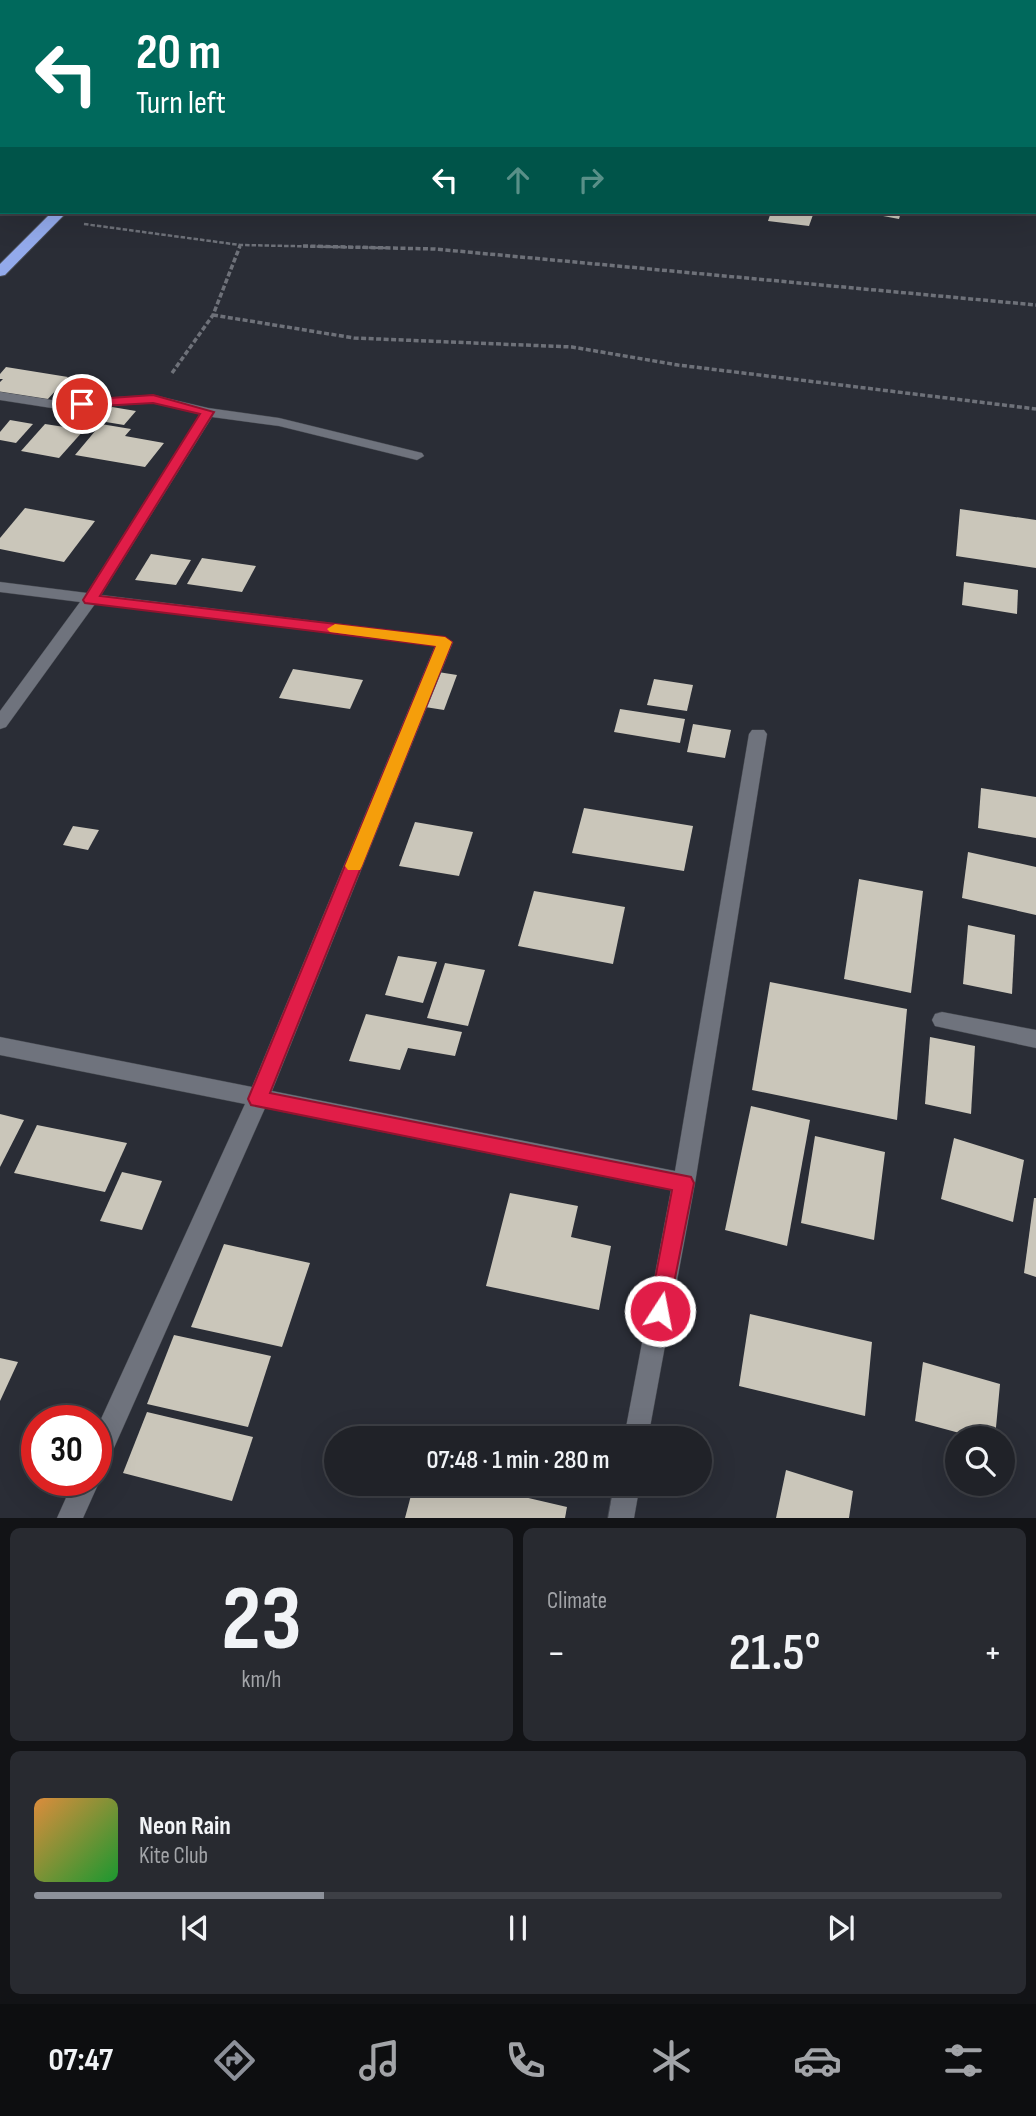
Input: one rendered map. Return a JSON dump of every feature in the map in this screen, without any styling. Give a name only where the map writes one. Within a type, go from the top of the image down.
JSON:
[{"type":"highway","points":[[0,272],[56,216]]},
{"type":"street","points":[[0,396],[58,405],[153,399],[208,412],[278,422],[416,456]]},
{"type":"street","points":[[0,723],[90,600],[208,412]]},
{"type":"street","points":[[0,587],[445,642],[258,1099],[112,1423]]},
{"type":"street","points":[[638,1426],[684,1183],[758,734]]},
{"type":"street","points":[[942,1020],[1036,1039]]},
{"type":"street","points":[[0,1046],[684,1183]]},
{"type":"street","points":[[70,1517],[80,1496]]},
{"type":"street","points":[[621,1517],[625,1496]]},
{"type":"path","points":[[56,216],[240,245],[435,249],[1036,305]]},
{"type":"path","points":[[153,399],[213,315],[240,245]]},
{"type":"path","points":[[213,315],[354,338],[572,347],[678,365],[1036,409]]},
{"type":"building","points":[[770,214],[813,214],[809,226],[768,221]]},
{"type":"building","points":[[873,214],[900,214],[899,219]]},
{"type":"building","points":[[6,367],[68,377],[47,400],[0,393],[0,382],[3,379],[0,379],[0,374]]},
{"type":"building","points":[[112,407],[136,411],[124,425],[100,421]]},
{"type":"building","points":[[10,420],[33,424],[16,443],[0,440],[0,432]]},
{"type":"building","points":[[45,424],[84,430],[59,458],[21,451]]},
{"type":"building","points":[[101,424],[131,429],[125,436],[164,443],[145,467],[75,455]]},
{"type":"building","points":[[25,508],[95,521],[64,562],[0,549],[0,538]]},
{"type":"building","points":[[960,509],[1036,520],[1036,568],[956,556]]},
{"type":"building","points":[[151,554],[191,560],[176,585],[135,580]]},
{"type":"building","points":[[202,558],[256,566],[242,592],[187,584]]},
{"type":"building","points":[[964,582],[1018,590],[1017,614],[962,605]]},
{"type":"building","points":[[293,669],[363,680],[350,709],[279,698]]},
{"type":"building","points":[[438,672],[457,675],[444,710],[425,707]]},
{"type":"building","points":[[654,679],[693,685],[687,711],[647,705]]},
{"type":"building","points":[[620,709],[685,719],[680,743],[614,732]]},
{"type":"building","points":[[693,724],[731,730],[725,758],[687,752]]},
{"type":"building","points":[[981,788],[1036,797],[1036,838],[978,828]]},
{"type":"building","points":[[584,808],[693,826],[684,871],[572,853]]},
{"type":"building","points":[[415,822],[473,832],[459,876],[399,866]]},
{"type":"building","points":[[73,826],[99,830],[88,850],[63,845]]},
{"type":"building","points":[[968,852],[1036,867],[1036,915],[962,898]]},
{"type":"building","points":[[859,879],[923,891],[911,993],[844,979]]},
{"type":"building","points":[[534,891],[625,907],[613,964],[518,946]]},
{"type":"building","points":[[968,925],[1015,935],[1012,994],[963,984]]},
{"type":"building","points":[[398,956],[437,962],[423,1003],[385,995]]},
{"type":"building","points":[[445,963],[485,970],[468,1026],[427,1018]]},
{"type":"building","points":[[770,982],[907,1009],[897,1120],[752,1090]]},
{"type":"building","points":[[366,1014],[462,1032],[455,1056],[408,1048],[400,1070],[349,1061]]},
{"type":"building","points":[[930,1037],[975,1046],[971,1114],[925,1104]]},
{"type":"building","points":[[751,1106],[810,1120],[787,1246],[725,1230]]},
{"type":"building","points":[[0,1114],[24,1120],[0,1167]]},
{"type":"building","points":[[37,1125],[127,1143],[105,1192],[14,1173]]},
{"type":"building","points":[[815,1136],[885,1152],[874,1240],[801,1223]]},
{"type":"building","points":[[954,1138],[1024,1160],[1013,1222],[941,1199]]},
{"type":"building","points":[[122,1172],[162,1181],[142,1230],[100,1221]]},
{"type":"building","points":[[510,1193],[578,1206],[571,1237],[611,1246],[599,1310],[486,1286]]},
{"type":"building","points":[[1036,1198],[1036,1277],[1024,1273]]},
{"type":"building","points":[[224,1244],[310,1263],[282,1347],[191,1327]]},
{"type":"building","points":[[750,1314],[872,1342],[865,1416],[739,1386]]},
{"type":"building","points":[[174,1335],[271,1356],[248,1427],[147,1404]]},
{"type":"building","points":[[0,1358],[18,1362],[0,1401]]},
{"type":"building","points":[[923,1362],[1000,1384],[996,1426],[945,1426],[945,1429],[915,1421]]},
{"type":"building","points":[[147,1412],[253,1437],[232,1501],[123,1473]]},
{"type":"building","points":[[786,1470],[853,1491],[849,1518],[776,1518]]},
{"type":"building","points":[[411,1496],[520,1496],[567,1507],[565,1518],[405,1518]]},
{"type":"slow traffic","points":[[335,629],[445,642],[354,866]]},
{"type":"route","points":[[82,404],[153,399],[208,412],[90,600],[445,642],[258,1099],[684,1183],[660,1311]]}]
